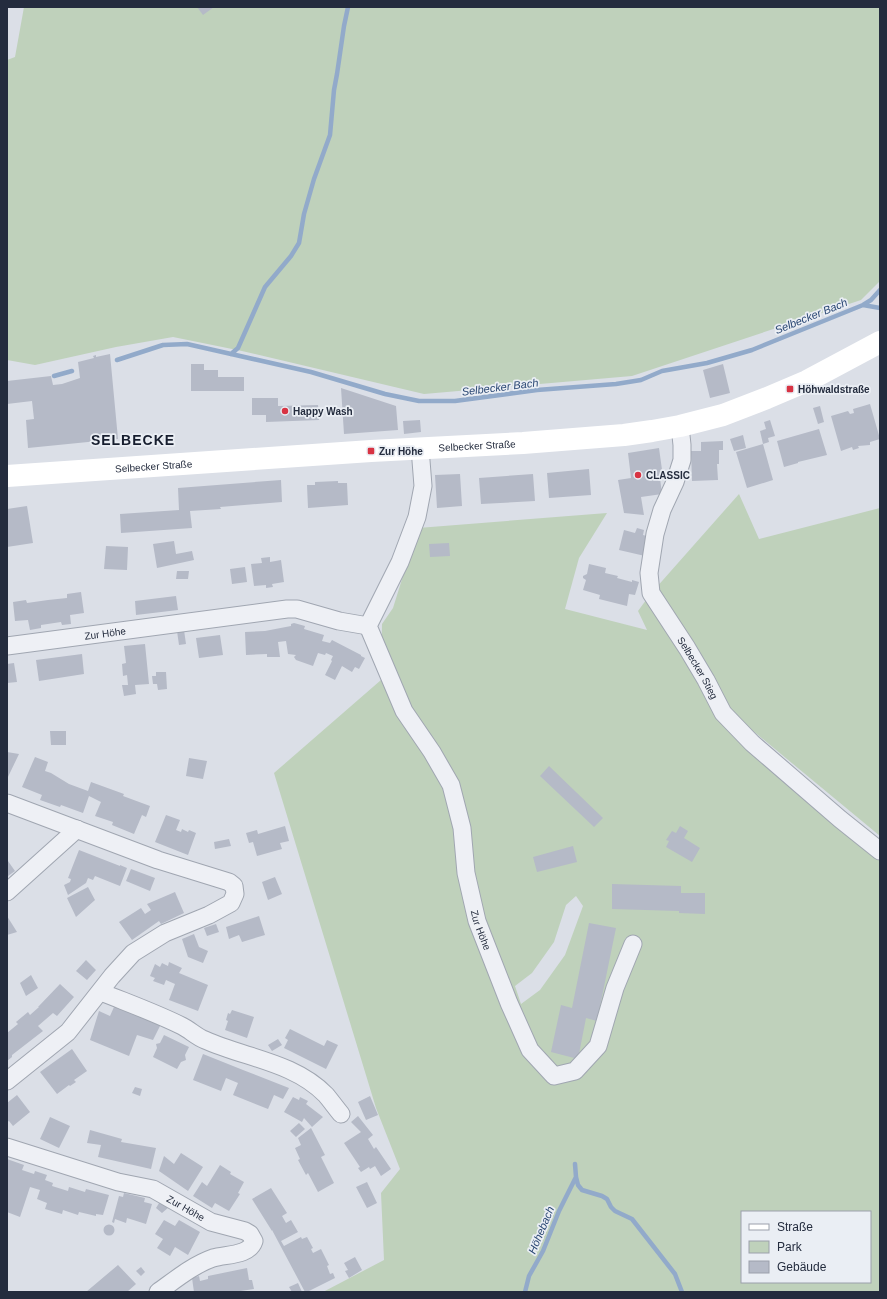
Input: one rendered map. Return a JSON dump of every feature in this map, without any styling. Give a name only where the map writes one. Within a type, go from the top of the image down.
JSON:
[{"type":"main road","name":"Selbecker Straße","points":[[7,476],[420,448],[524,443],[606,437],[652,431],[680,426],[723,414],[790,389],[880,342]]},
{"type":"street","name":"Selbecker Stieg","points":[[680,426],[682,460],[675,482],[662,510],[655,534],[650,573],[651,593],[687,648],[724,713],[752,743],[880,851]]},
{"type":"street","points":[[368,626],[400,562],[417,518],[423,486],[420,448]]},
{"type":"street","name":"Zur Höhe","points":[[7,646],[287,609],[297,609],[339,621],[368,626],[404,711],[432,752],[451,785],[462,828],[466,873],[477,921],[509,1003],[530,1050],[554,1076],[575,1071],[598,1046],[615,988],[633,944]]},
{"type":"street","points":[[7,804],[158,860],[229,882],[234,886],[235,894],[231,903],[208,915],[165,933],[133,953],[112,976],[101,992],[68,1032],[7,1081]]},
{"type":"street","points":[[7,892],[77,829]]},
{"type":"street","points":[[101,992],[163,1017],[186,1028],[204,1040],[270,1062],[292,1072],[307,1080],[325,1095],[341,1114]]},
{"type":"street","name":"Zur Höhe","points":[[7,1147],[118,1182],[153,1189],[211,1222],[245,1231],[250,1234],[254,1240],[252,1246],[244,1251],[214,1258],[197,1265],[158,1292]]},
{"type":"green space","points":[[24,7],[880,7],[880,281],[861,300],[632,376],[424,394],[242,351],[173,337],[116,347],[35,365],[7,360],[7,60],[15,57]]},
{"type":"green space","points":[[739,494],[759,539],[880,508],[880,836],[729,711],[655,589]]},
{"type":"green space","points":[[607,513],[579,558],[565,609],[647,630],[638,611],[649,596],[718,714],[880,854],[880,1292],[323,1292],[384,1260],[381,1193],[400,1169],[376,1108],[274,773],[381,680],[382,624],[393,608],[418,528]],"holes":[[[576,896],[583,906],[565,955],[540,990],[521,1004],[515,986],[532,973],[554,942],[566,905]]]},
{"type":"building","points":[[197,7],[214,7],[203,15]]},
{"type":"building","points":[[110,354],[118,439],[28,448],[26,420],[34,419],[32,401],[7,404],[7,381],[51,376],[53,385],[62,384],[80,378],[78,362],[94,358],[93,356],[96,355],[96,357]]},
{"type":"building","points":[[191,364],[204,364],[204,370],[218,370],[218,377],[244,377],[244,391],[191,391]]},
{"type":"building","points":[[723,364],[730,393],[710,398],[703,370]]},
{"type":"building","points":[[341,388],[396,406],[398,430],[344,434]]},
{"type":"building","name":"Happy Wash","points":[[252,398],[278,398],[278,406],[318,405],[319,420],[266,422],[266,415],[252,415]]},
{"type":"building","points":[[870,404],[880,439],[870,442],[870,445],[858,446],[859,448],[853,450],[852,447],[841,451],[831,416],[848,411],[850,414],[854,413],[853,409]]},
{"type":"building","points":[[820,406],[824,422],[818,424],[813,408]]},
{"type":"building","points":[[420,420],[421,432],[404,434],[403,421]]},
{"type":"building","points":[[770,420],[775,436],[768,438],[769,442],[763,444],[760,431],[766,429],[764,422]]},
{"type":"building","points":[[819,429],[827,455],[784,467],[777,441]]},
{"type":"building","points":[[743,435],[746,448],[734,451],[730,439]]},
{"type":"building","points":[[723,441],[723,450],[719,450],[719,464],[717,464],[718,480],[692,481],[691,451],[701,451],[701,442]]},
{"type":"building","points":[[763,444],[773,480],[747,488],[736,452]]},
{"type":"building","points":[[659,448],[663,477],[660,478],[662,494],[641,497],[644,515],[624,513],[618,480],[631,478],[628,453]]},
{"type":"building","points":[[589,469],[591,495],[549,498],[547,473]]},
{"type":"building","points":[[460,474],[462,506],[437,508],[435,475]]},
{"type":"building","points":[[533,474],[535,501],[481,504],[479,478]]},
{"type":"building","points":[[281,480],[282,502],[190,511],[192,528],[121,533],[120,514],[179,510],[178,488]]},
{"type":"building","points":[[338,481],[338,483],[347,483],[348,505],[308,508],[307,485],[315,485],[315,482]]},
{"type":"building","points":[[27,506],[33,543],[7,547],[7,509]]},
{"type":"building","points":[[637,528],[644,530],[643,535],[650,537],[645,556],[619,550],[624,530],[635,533]]},
{"type":"building","points":[[174,541],[176,554],[192,551],[194,560],[157,568],[153,544]]},
{"type":"building","points":[[449,543],[450,556],[430,557],[429,544]]},
{"type":"building","points":[[106,546],[128,547],[127,570],[104,569]]},
{"type":"building","points":[[270,557],[270,562],[281,560],[284,582],[272,584],[273,587],[266,588],[266,585],[254,586],[251,564],[262,563],[261,558]]},
{"type":"building","points":[[589,564],[606,568],[605,573],[618,576],[617,578],[632,582],[632,580],[639,582],[635,595],[629,594],[627,606],[599,599],[600,595],[583,590],[586,580],[583,576],[587,574]]},
{"type":"building","points":[[245,567],[247,582],[232,584],[230,569]]},
{"type":"building","points":[[177,571],[189,571],[188,579],[176,579]]},
{"type":"building","points":[[81,592],[84,613],[70,615],[71,624],[62,625],[61,622],[41,625],[41,628],[30,630],[28,620],[15,621],[13,602],[26,600],[27,603],[67,598],[67,594]]},
{"type":"building","points":[[176,596],[178,610],[136,615],[135,601]]},
{"type":"building","points":[[294,623],[305,626],[304,629],[324,635],[322,641],[330,643],[332,640],[361,655],[365,658],[359,669],[355,667],[352,672],[342,666],[335,680],[325,675],[333,656],[326,653],[325,655],[318,653],[313,666],[296,660],[294,657],[296,655],[288,654],[286,641],[278,642],[280,657],[267,657],[267,654],[246,655],[245,632],[265,631],[291,626],[291,624]]},
{"type":"building","points":[[184,630],[186,644],[179,645],[177,631]]},
{"type":"building","points":[[220,635],[223,655],[199,658],[196,638]]},
{"type":"building","points":[[145,644],[149,684],[135,685],[136,694],[124,696],[122,685],[128,685],[127,675],[123,676],[122,664],[126,663],[124,646]]},
{"type":"building","points":[[82,654],[84,674],[39,681],[36,660]]},
{"type":"building","points":[[14,663],[17,682],[7,683],[7,664]]},
{"type":"building","points":[[156,672],[166,672],[167,689],[158,690],[157,684],[153,684],[152,676],[156,676]]},
{"type":"building","points":[[50,731],[66,731],[66,745],[51,745]]},
{"type":"building","points":[[7,752],[19,754],[7,779]]},
{"type":"building","points":[[35,757],[48,762],[45,771],[69,784],[88,791],[91,782],[124,794],[123,796],[150,806],[146,817],[142,815],[134,834],[112,825],[113,822],[95,816],[101,802],[89,796],[83,813],[61,805],[60,807],[40,800],[42,795],[22,787]]},
{"type":"building","points":[[189,758],[207,761],[203,779],[186,776]]},
{"type":"building","points":[[549,766],[603,818],[594,827],[540,776]]},
{"type":"building","points":[[166,815],[180,820],[176,830],[181,832],[182,829],[188,832],[189,830],[196,833],[188,855],[155,842]]},
{"type":"building","points":[[285,826],[289,841],[280,843],[282,849],[257,856],[253,842],[249,843],[246,833],[257,830],[258,834]]},
{"type":"building","points":[[680,826],[688,831],[684,838],[700,848],[692,862],[666,847],[669,841],[666,840],[672,831],[676,833]]},
{"type":"building","points":[[229,839],[231,846],[215,849],[214,842]]},
{"type":"building","points":[[573,846],[577,862],[537,872],[533,857]]},
{"type":"building","points":[[79,850],[127,868],[120,886],[95,876],[93,880],[88,878],[86,883],[68,895],[64,885],[70,882],[71,879],[68,878]]},
{"type":"building","points":[[8,861],[15,871],[8,876],[7,874]]},
{"type":"building","points":[[131,869],[155,878],[150,891],[126,881]]},
{"type":"building","points":[[275,877],[282,894],[268,900],[262,882]]},
{"type":"building","points":[[612,884],[681,886],[681,893],[705,893],[705,914],[679,913],[679,911],[612,909]]},
{"type":"building","points":[[88,887],[95,900],[76,917],[67,898]]},
{"type":"building","points":[[175,892],[184,913],[161,924],[159,921],[132,940],[119,922],[141,908],[145,914],[151,910],[147,904]]},
{"type":"building","points":[[7,916],[17,932],[7,935]]},
{"type":"building","points":[[259,916],[265,935],[242,942],[239,935],[229,939],[226,927]]},
{"type":"building","points":[[589,923],[616,928],[597,1021],[586,1018],[578,1059],[551,1052],[561,1005],[572,1008]]},
{"type":"building","points":[[216,924],[219,932],[207,936],[204,928]]},
{"type":"building","points":[[194,934],[199,947],[208,951],[203,963],[188,957],[182,939]]},
{"type":"building","points":[[86,960],[96,970],[87,980],[76,971]]},
{"type":"building","points":[[169,962],[182,968],[179,973],[208,985],[198,1011],[169,1000],[175,984],[166,980],[164,985],[153,981],[155,978],[150,976],[155,964],[160,967],[162,963],[168,966]]},
{"type":"building","points":[[31,975],[38,988],[26,996],[20,983]]},
{"type":"building","points":[[60,984],[74,997],[57,1016],[53,1013],[38,1026],[43,1031],[12,1055],[12,1057],[7,1061],[7,1033],[18,1024],[16,1022],[28,1012],[30,1015],[39,1007]]},
{"type":"building","points":[[114,1007],[161,1024],[153,1040],[137,1035],[129,1056],[90,1040],[99,1011],[110,1016]]},
{"type":"building","points":[[232,1010],[254,1017],[247,1038],[225,1030],[228,1021],[226,1020],[228,1013],[230,1014]]},
{"type":"building","points":[[290,1029],[324,1046],[327,1040],[338,1045],[326,1069],[284,1048],[288,1040],[285,1038]]},
{"type":"building","points":[[164,1035],[189,1047],[185,1055],[186,1060],[181,1062],[177,1069],[153,1057],[157,1048],[156,1044],[160,1043]]},
{"type":"building","points":[[278,1039],[282,1045],[272,1051],[268,1045]]},
{"type":"building","points":[[72,1049],[87,1071],[74,1080],[76,1082],[70,1086],[69,1085],[57,1094],[40,1072]]},
{"type":"building","points":[[203,1054],[289,1088],[283,1099],[274,1095],[268,1109],[233,1095],[238,1083],[226,1078],[221,1091],[193,1080]]},
{"type":"building","points":[[135,1087],[142,1089],[140,1096],[132,1093]]},
{"type":"building","points":[[17,1095],[30,1112],[13,1126],[9,1121],[7,1122],[7,1103]]},
{"type":"building","points":[[370,1096],[378,1115],[366,1120],[358,1102]]},
{"type":"building","points":[[293,1097],[299,1100],[300,1097],[308,1101],[306,1104],[323,1117],[312,1127],[304,1118],[302,1122],[284,1112]]},
{"type":"building","points":[[358,1116],[373,1135],[368,1139],[374,1149],[376,1147],[391,1169],[381,1176],[375,1166],[370,1169],[369,1167],[361,1172],[358,1168],[360,1167],[344,1143],[361,1132],[351,1122]]},
{"type":"building","points":[[50,1117],[70,1126],[59,1148],[40,1139]]},
{"type":"building","points":[[299,1123],[305,1129],[296,1137],[290,1131]]},
{"type":"building","points":[[311,1128],[325,1155],[321,1157],[334,1183],[318,1192],[308,1173],[306,1175],[298,1160],[300,1159],[295,1148],[301,1145],[298,1138]]},
{"type":"building","points":[[90,1130],[122,1139],[121,1142],[156,1148],[151,1169],[98,1157],[101,1145],[87,1143]]},
{"type":"building","points":[[181,1153],[203,1167],[188,1191],[159,1171],[164,1156],[174,1164]]},
{"type":"building","points":[[7,1159],[24,1165],[22,1170],[34,1174],[35,1171],[47,1175],[45,1180],[53,1183],[52,1186],[68,1191],[69,1187],[85,1192],[86,1189],[109,1195],[103,1215],[96,1214],[96,1216],[79,1212],[78,1215],[63,1210],[62,1214],[45,1209],[47,1203],[37,1199],[40,1190],[30,1187],[20,1217],[7,1212]]},
{"type":"building","points":[[220,1165],[231,1172],[230,1174],[244,1182],[238,1193],[240,1194],[229,1211],[215,1203],[212,1208],[193,1196],[202,1182],[207,1186]]},
{"type":"building","points":[[367,1182],[377,1203],[367,1208],[356,1187]]},
{"type":"building","points":[[271,1188],[287,1213],[282,1216],[286,1223],[291,1220],[298,1232],[281,1241],[284,1246],[301,1237],[302,1239],[307,1237],[313,1248],[311,1249],[313,1253],[321,1249],[329,1265],[327,1266],[330,1274],[333,1273],[335,1278],[305,1292],[272,1230],[252,1199]]},
{"type":"building","points":[[124,1193],[145,1198],[144,1202],[152,1204],[146,1224],[127,1218],[126,1223],[115,1219],[114,1223],[112,1222],[119,1196],[123,1197]]},
{"type":"building","points":[[161,1200],[169,1207],[162,1213],[156,1208]]},
{"type":"building","points":[[164,1220],[175,1226],[179,1220],[200,1232],[188,1255],[175,1247],[170,1256],[157,1248],[163,1239],[155,1234]]},
{"type":"building","points":[[107,1225],[111,1225],[113,1226],[113,1234],[107,1235],[104,1232],[104,1228]]},
{"type":"building","points":[[355,1257],[362,1270],[349,1278],[345,1271],[348,1270],[344,1263]]},
{"type":"building","points":[[118,1265],[136,1284],[127,1292],[86,1292]]},
{"type":"building","points":[[141,1267],[145,1272],[141,1276],[136,1271]]},
{"type":"building","points":[[247,1268],[249,1280],[252,1280],[254,1289],[234,1292],[194,1292],[192,1278],[199,1276],[200,1281],[208,1279],[208,1276]]},
{"type":"building","points":[[298,1283],[302,1292],[292,1292],[289,1287]]},
{"type":"waterway","points":[[231,354],[238,348],[265,287],[291,256],[299,243],[304,214],[314,179],[330,135],[334,90],[348,7]]},
{"type":"waterway","points":[[863,305],[871,300],[880,290]]},
{"type":"waterway","name":"Selbecker Bach","points":[[117,360],[163,345],[187,344],[311,372],[385,394],[419,401],[455,401],[537,390],[616,384],[641,380],[662,371],[707,363],[752,350],[863,305],[880,308]]},
{"type":"waterway","name":"Selbecker Bach","points":[[54,376],[72,371]]},
{"type":"waterway","points":[[575,1164],[578,1185],[582,1190],[602,1196],[607,1199],[615,1211],[632,1219],[675,1274],[682,1292]]},
{"type":"waterway","name":"Höhebach","points":[[525,1292],[529,1276],[543,1251],[559,1211],[576,1177]]},
{"type":"place","name":"Höhwaldstraße","points":[[790,389]]},
{"type":"place","name":"Happy Wash","points":[[285,411]]},
{"type":"place","name":"Zur Höhe","points":[[371,451]]},
{"type":"place","name":"CLASSIC","points":[[638,475]]},
{"type":"district","name":"SELBECKE","points":[[133,440]]}]
